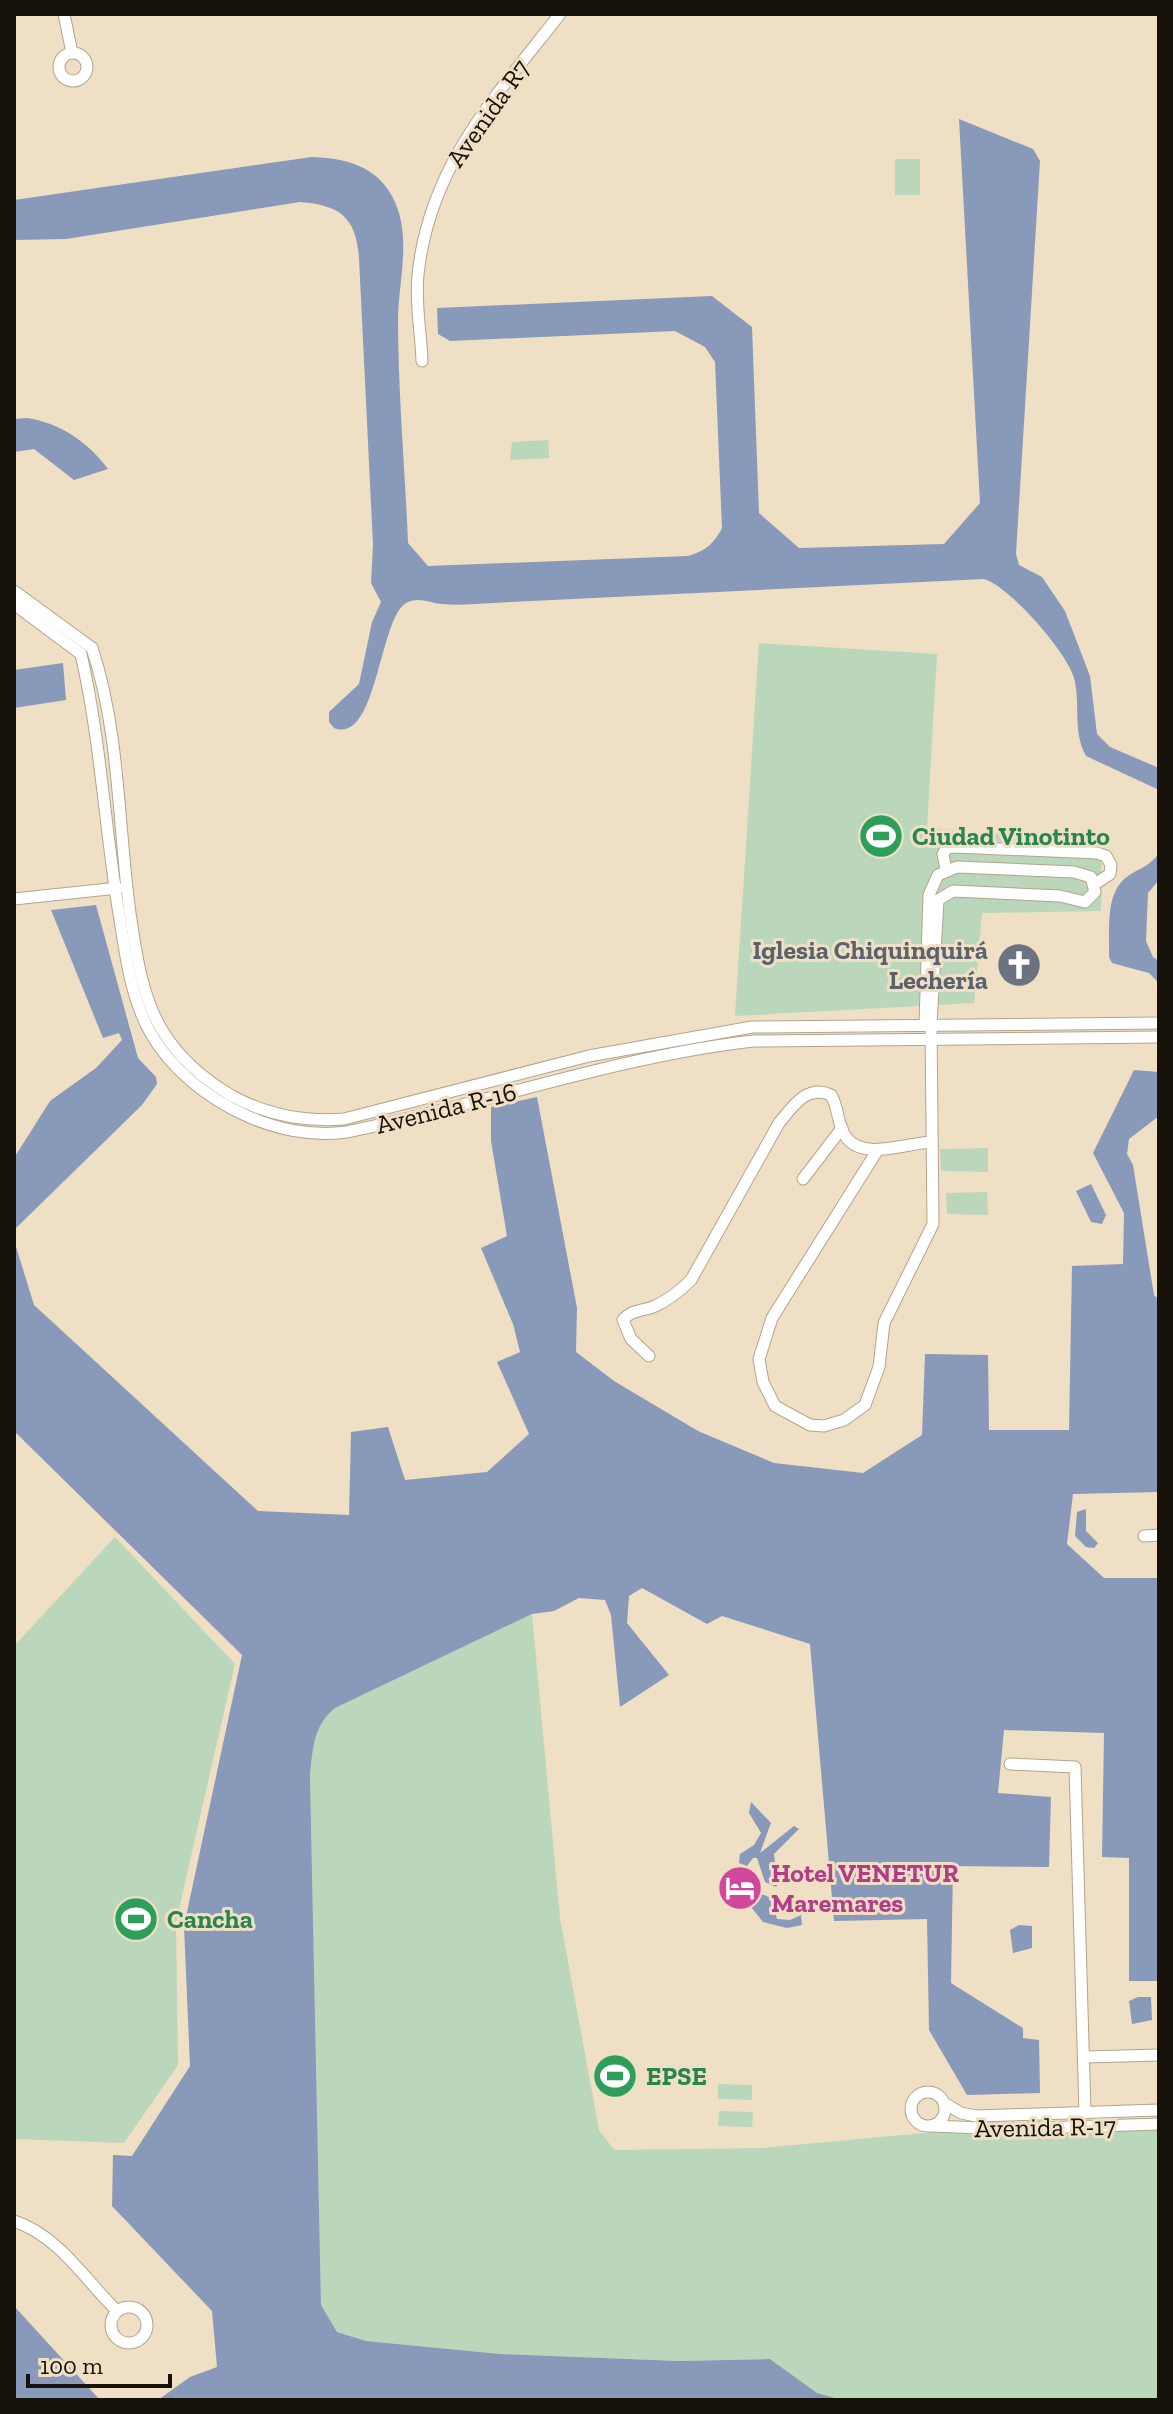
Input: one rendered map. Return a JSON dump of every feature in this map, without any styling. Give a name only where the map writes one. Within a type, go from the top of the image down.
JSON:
[{"type":"street","points":[[64,14],[72,53]]},
{"type":"street","name":"Avenida R7","points":[[422,361],[418,276],[434,196],[465,138],[560,14]]},
{"type":"street","points":[[14,591],[86,651]]},
{"type":"street","points":[[14,604],[86,651]]},
{"type":"street","name":"Avenida R-16","points":[[86,651],[116,784],[137,957],[148,999],[160,1027],[184,1059],[223,1090],[264,1110],[316,1120],[344,1119],[491,1079],[705,1033],[784,1025],[1159,1023]]},
{"type":"street","name":"Avenida R-16","points":[[86,651],[114,888],[127,964],[140,1011],[167,1057],[223,1105],[248,1117],[288,1129],[346,1132],[596,1069],[709,1046],[791,1039],[1159,1037]]},
{"type":"street","points":[[946,869],[943,854],[947,848],[955,847],[1097,853],[1106,856],[1111,865],[1110,874],[1095,884]]},
{"type":"street","points":[[877,1151],[772,1318],[759,1359],[767,1394],[783,1413],[810,1425],[824,1426],[857,1413],[874,1388],[884,1323],[933,1224],[931,1038],[928,1025],[929,895],[932,883],[946,869],[1074,872],[1091,877],[1095,884],[1092,898],[1078,903],[1060,896],[944,893],[935,909],[928,1025]]},
{"type":"street","points":[[14,899],[127,887]]},
{"type":"street","points":[[995,1024],[995,1038]]},
{"type":"street","points":[[649,1356],[631,1339],[623,1320],[628,1314],[654,1306],[680,1292],[691,1280],[779,1123],[798,1099],[815,1091],[831,1095],[838,1106],[842,1128],[852,1142],[877,1151],[931,1142]]},
{"type":"street","points":[[344,1119],[346,1132]]},
{"type":"street","points":[[803,1179],[842,1128]]},
{"type":"street","points":[[1144,1536],[1159,1535]]},
{"type":"street","points":[[1010,1764],[1075,1767],[1085,2113]]},
{"type":"street","points":[[1085,2057],[1159,2055]]},
{"type":"street","name":"Avenida R-17","points":[[1159,2110],[976,2116],[961,2113],[929,2091],[913,2100],[910,2111],[914,2120],[931,2126],[976,2130],[1159,2124]]},
{"type":"street","name":"Avenida R-17","points":[[931,2126],[944,2114],[944,2103]]},
{"type":"street","points":[[976,2116],[976,2130]]},
{"type":"street","points":[[14,2221],[53,2243],[117,2311]]},
{"type":"green space","points":[[895,159],[920,159],[920,195],[895,195]]},
{"type":"green space","points":[[548,440],[549,458],[510,460],[512,442]]},
{"type":"green space","name":"Ciudad Vinotinto","points":[[759,643],[937,654],[927,828],[1102,843],[1101,911],[982,913],[974,1003],[735,1016]]},
{"type":"green space","points":[[988,1148],[988,1172],[941,1171],[940,1149]]},
{"type":"green space","points":[[987,1192],[988,1215],[947,1214],[946,1193]]},
{"type":"green space","points":[[115,1537],[235,1664],[176,1922],[178,2065],[124,2143],[14,2139],[14,1646]]},
{"type":"green space","points":[[532,1614],[560,1918],[599,2130],[614,2150],[761,2148],[934,2132],[1159,2126],[1159,2400],[842,2400],[817,2393],[770,2359],[679,2361],[500,2354],[366,2341],[337,2332],[321,2305],[310,1775],[315,1738],[322,1722],[335,1708]]},
{"type":"green space","points":[[718,2084],[752,2085],[752,2100],[718,2099]]},
{"type":"green space","points":[[719,2111],[753,2112],[752,2127],[718,2126]]},
{"type":"water","points":[[959,119],[1033,149],[1040,161],[1016,554],[1019,565],[1042,577],[1065,611],[1090,676],[1097,734],[1110,747],[1159,768],[1159,790],[1086,756],[1079,737],[1076,688],[1069,667],[1036,621],[1008,594],[984,579],[468,605],[410,601],[397,614],[389,632],[369,700],[360,718],[348,728],[334,728],[329,722],[329,712],[359,684],[372,622],[381,602],[371,583],[373,545],[359,258],[350,223],[326,206],[300,202],[66,239],[14,240],[14,200],[312,157],[348,162],[378,178],[393,198],[402,227],[398,346],[408,543],[428,566],[688,556],[708,546],[722,528],[715,362],[705,347],[675,331],[450,341],[438,334],[437,308],[712,296],[752,327],[759,513],[799,548],[944,544],[980,503]]},
{"type":"water","points":[[27,418],[51,424],[72,435],[92,450],[108,469],[74,480],[34,449],[14,452],[14,419]]},
{"type":"water","points":[[63,663],[66,700],[14,708],[14,670]]},
{"type":"water","points":[[1159,853],[1159,880],[1148,893],[1146,941],[1153,957],[1159,961],[1159,983],[1149,973],[1112,963],[1109,957],[1110,913],[1115,892],[1120,883]]},
{"type":"water","points":[[96,905],[138,1058],[156,1077],[157,1084],[142,1105],[14,1230],[14,1158],[50,1101],[96,1068],[122,1040],[119,1033],[103,1038],[51,910]]},
{"type":"water","points":[[1134,1070],[1159,1072],[1159,1116],[1129,1139],[1127,1154],[1133,1165],[1154,1295],[1159,1300],[1159,1492],[1073,1494],[1067,1544],[1104,1578],[1159,1578],[1159,1981],[1129,1981],[1129,1858],[1102,1857],[1104,1733],[1004,1730],[998,1793],[1051,1797],[1049,1867],[953,1866],[951,1983],[1023,2028],[1023,2038],[1039,2040],[1040,2093],[967,2095],[929,2030],[927,1919],[834,1921],[810,1644],[722,1616],[707,1624],[642,1588],[629,1596],[627,1623],[669,1675],[620,1707],[611,1615],[605,1600],[579,1598],[554,1611],[532,1614],[335,1708],[322,1722],[315,1738],[310,1775],[321,2305],[337,2332],[366,2341],[500,2354],[679,2361],[770,2359],[817,2393],[842,2400],[158,2400],[190,2377],[217,2367],[212,2311],[112,2206],[113,2155],[132,2156],[190,2066],[184,1926],[242,1655],[14,1431],[14,1240],[34,1305],[258,1511],[349,1515],[351,1432],[388,1427],[405,1480],[487,1472],[529,1434],[497,1362],[520,1352],[513,1324],[481,1248],[507,1236],[491,1141],[491,1107],[537,1097],[577,1308],[576,1352],[614,1381],[698,1431],[774,1463],[863,1473],[922,1435],[925,1354],[988,1355],[989,1430],[1069,1430],[1072,1266],[1123,1264],[1124,1213],[1093,1153]]},
{"type":"water","points":[[1091,1184],[1106,1215],[1102,1224],[1091,1222],[1076,1191]]},
{"type":"water","points":[[1086,1509],[1086,1531],[1098,1543],[1094,1548],[1086,1547],[1075,1536],[1077,1512]]},
{"type":"water","points":[[751,1802],[771,1823],[760,1853],[794,1826],[799,1829],[774,1854],[776,1870],[768,1880],[780,1881],[776,1887],[765,1882],[757,1858],[753,1858],[747,1866],[739,1863],[740,1854],[754,1845],[761,1833],[749,1813]]},
{"type":"water","points":[[733,1868],[742,1873],[730,1874],[728,1881],[732,1885],[772,1899],[777,1919],[790,1920],[801,1915],[802,1925],[787,1928],[763,1922],[739,1892],[725,1885],[724,1877]]},
{"type":"water","points":[[1019,1925],[1032,1926],[1032,1948],[1013,1953],[1010,1930]]},
{"type":"water","points":[[1151,1997],[1152,2020],[1132,2024],[1129,2001]]},
{"type":"water","points":[[14,2306],[100,2400],[14,2400]]},
{"type":"place","name":"Ciudad Vinotinto","points":[[881,836]]},
{"type":"place","name":"Iglesia Chiquinquirá Lechería","points":[[1019,965]]},
{"type":"place","name":"Hotel VENETUR Maremares","points":[[740,1888]]},
{"type":"place","name":"Cancha","points":[[136,1919]]},
{"type":"place","name":"EPSE","points":[[615,2076]]}]
